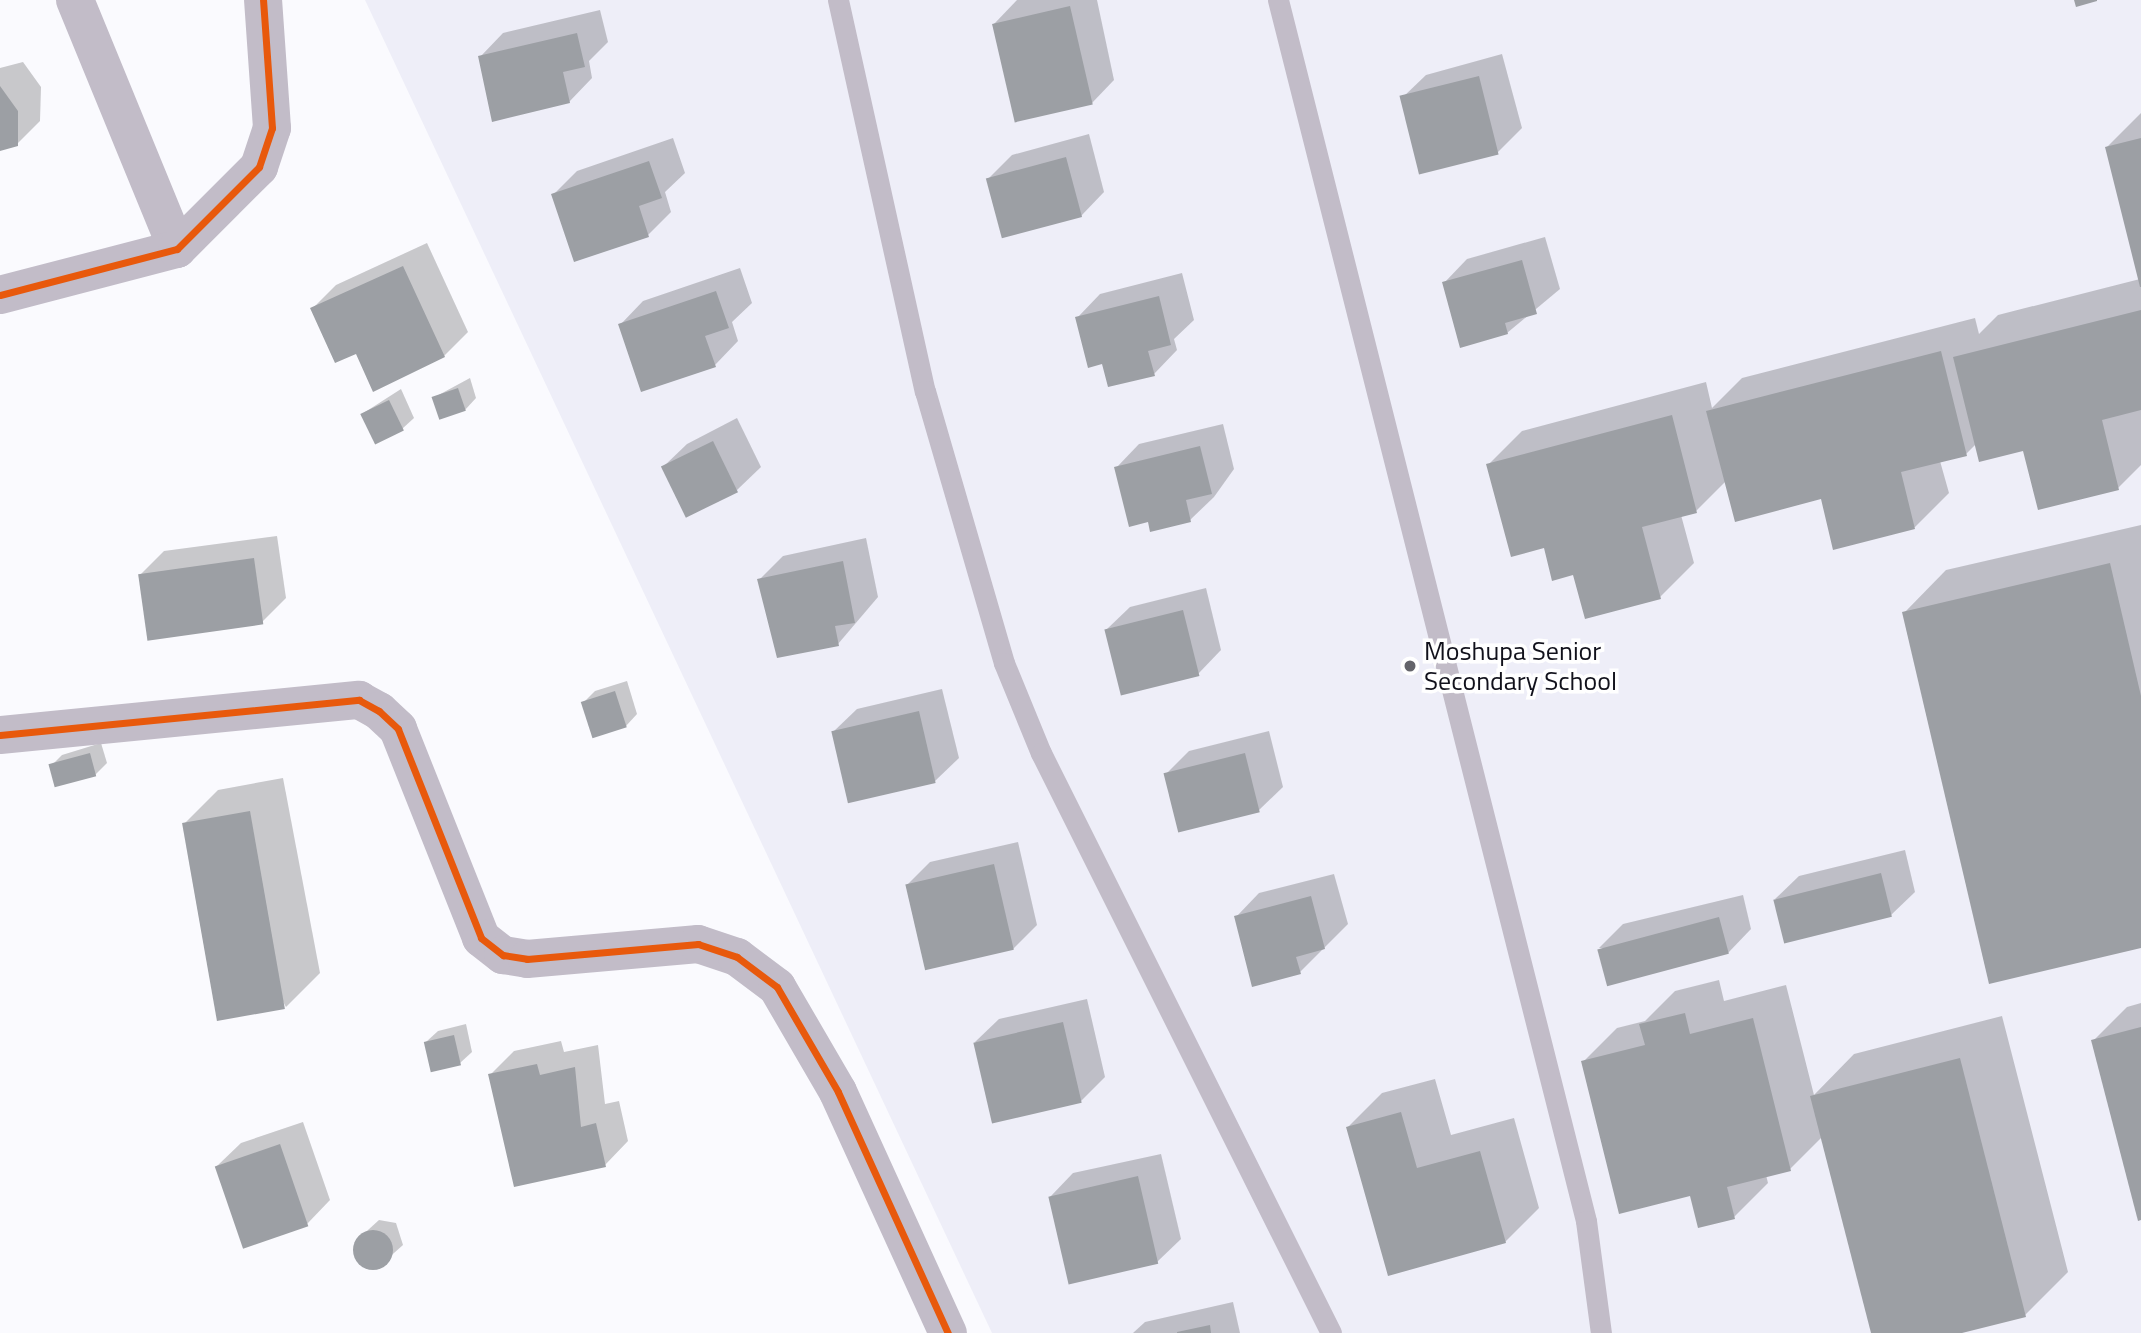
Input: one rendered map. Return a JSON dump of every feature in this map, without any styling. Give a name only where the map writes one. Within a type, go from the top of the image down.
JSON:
[{"type":"street","points":[[75,0],[177,249]]},
{"type":"street","points":[[0,295],[177,249],[259,167],[272,128],[263,0]]},
{"type":"street","points":[[0,735],[359,701],[379,711],[398,729],[481,938],[503,955],[527,959],[698,944],[737,957],[777,987],[838,1092],[948,1333]]},
{"type":"lane","points":[[838,0],[925,391],[1004,663],[1041,753],[1331,1333]]},
{"type":"lane","points":[[1278,0],[1586,1221],[1601,1333]]},
{"type":"shaded area","name":"Moshupa Senior Secondary School","points":[[365,0],[2141,0],[2141,1333],[992,1333]]},
{"type":"building","points":[[2074,0],[2097,0],[2097,1],[2076,7]]},
{"type":"building","points":[[1070,6],[1093,104],[1015,122],[992,24]]},
{"type":"building","points":[[577,33],[585,67],[563,72],[570,103],[492,122],[478,56]]},
{"type":"building","points":[[1479,76],[1499,155],[1419,174],[1399,96]]},
{"type":"building","points":[[0,86],[18,111],[18,146],[0,151]]},
{"type":"building","points":[[2141,138],[2141,287],[2140,287],[2105,147]]},
{"type":"building","points":[[1066,157],[1082,217],[1002,238],[986,178]]},
{"type":"building","points":[[649,161],[662,198],[639,206],[649,237],[574,262],[551,194]]},
{"type":"building","points":[[1522,260],[1537,314],[1505,323],[1508,334],[1460,348],[1442,282]]},
{"type":"building","points":[[403,266],[445,357],[373,392],[356,354],[335,363],[310,308]]},
{"type":"building","points":[[716,291],[729,328],[705,336],[716,367],[641,392],[618,324]]},
{"type":"building","points":[[1159,296],[1171,345],[1148,351],[1155,376],[1108,387],[1102,364],[1088,368],[1075,317]]},
{"type":"building","points":[[2141,310],[2141,410],[2102,420],[2119,490],[2038,510],[2023,451],[1979,462],[1953,357]]},
{"type":"building","points":[[1941,351],[1967,456],[1901,472],[1915,529],[1833,550],[1821,499],[1735,522],[1706,411]]},
{"type":"building","points":[[458,388],[466,411],[439,420],[432,397]]},
{"type":"building","points":[[389,400],[404,431],[375,445],[360,414]]},
{"type":"building","points":[[1672,415],[1697,513],[1642,527],[1661,599],[1585,619],[1573,575],[1552,581],[1544,548],[1511,557],[1486,464]]},
{"type":"building","points":[[713,441],[738,492],[686,518],[661,466]]},
{"type":"building","points":[[1200,446],[1212,494],[1186,500],[1191,522],[1150,532],[1148,522],[1129,527],[1114,467]]},
{"type":"building","points":[[254,558],[263,624],[147,641],[138,574]]},
{"type":"building","points":[[843,561],[855,623],[835,626],[839,646],[777,658],[757,579]]},
{"type":"building","points":[[2110,563],[2141,696],[2141,948],[1989,984],[1902,612]]},
{"type":"building","points":[[1183,610],[1199,676],[1121,696],[1104,630]]},
{"type":"building","points":[[615,691],[627,727],[593,738],[581,702]]},
{"type":"building","points":[[919,711],[936,783],[848,803],[831,731]]},
{"type":"building","points":[[90,753],[96,776],[55,787],[48,764]]},
{"type":"building","points":[[1245,753],[1260,812],[1178,833],[1163,773]]},
{"type":"building","points":[[250,811],[285,1009],[217,1021],[182,823]]},
{"type":"building","points":[[994,864],[1014,950],[925,970],[905,884]]},
{"type":"building","points":[[1881,873],[1892,917],[1784,944],[1773,900]]},
{"type":"building","points":[[1311,896],[1325,949],[1296,957],[1301,974],[1252,987],[1234,916]]},
{"type":"building","points":[[1719,917],[1729,954],[1607,986],[1597,950]]},
{"type":"building","points":[[1685,1013],[1690,1034],[1753,1018],[1791,1171],[1727,1187],[1735,1219],[1698,1228],[1690,1196],[1619,1214],[1581,1061],[1645,1045],[1639,1024]]},
{"type":"building","points":[[1063,1022],[1082,1103],[992,1124],[973,1043]]},
{"type":"building","points":[[2141,1027],[2141,1220],[2138,1221],[2091,1040]]},
{"type":"building","points":[[454,1035],[461,1065],[431,1072],[424,1042]]},
{"type":"building","points":[[1960,1058],[2026,1317],[1962,1333],[1871,1333],[1810,1096]]},
{"type":"building","points":[[537,1064],[540,1075],[575,1067],[581,1127],[596,1123],[606,1167],[514,1187],[488,1074]]},
{"type":"building","points":[[1401,1112],[1417,1168],[1480,1151],[1506,1243],[1388,1276],[1346,1127]]},
{"type":"building","points":[[280,1144],[308,1226],[243,1249],[215,1166]]},
{"type":"building","points":[[1138,1176],[1158,1264],[1069,1284],[1048,1197]]},
{"type":"building","points":[[373,1230],[381,1231],[387,1236],[392,1242],[392,1258],[387,1264],[381,1269],[373,1270],[365,1269],[359,1264],[354,1258],[353,1250],[354,1242],[359,1236],[365,1231]]},
{"type":"building","points":[[1210,1325],[1211,1333],[1177,1333],[1177,1332]]},
{"type":"cycle path","points":[[0,295],[177,249],[259,167],[272,128],[263,0]]},
{"type":"cycle path","points":[[0,735],[359,700],[379,711],[398,729],[481,938],[503,955],[527,959],[698,944],[737,957],[777,987],[838,1092],[948,1333]]},
{"type":"place","name":"Moshupa Senior Secondary School","points":[[1410,666]]}]
